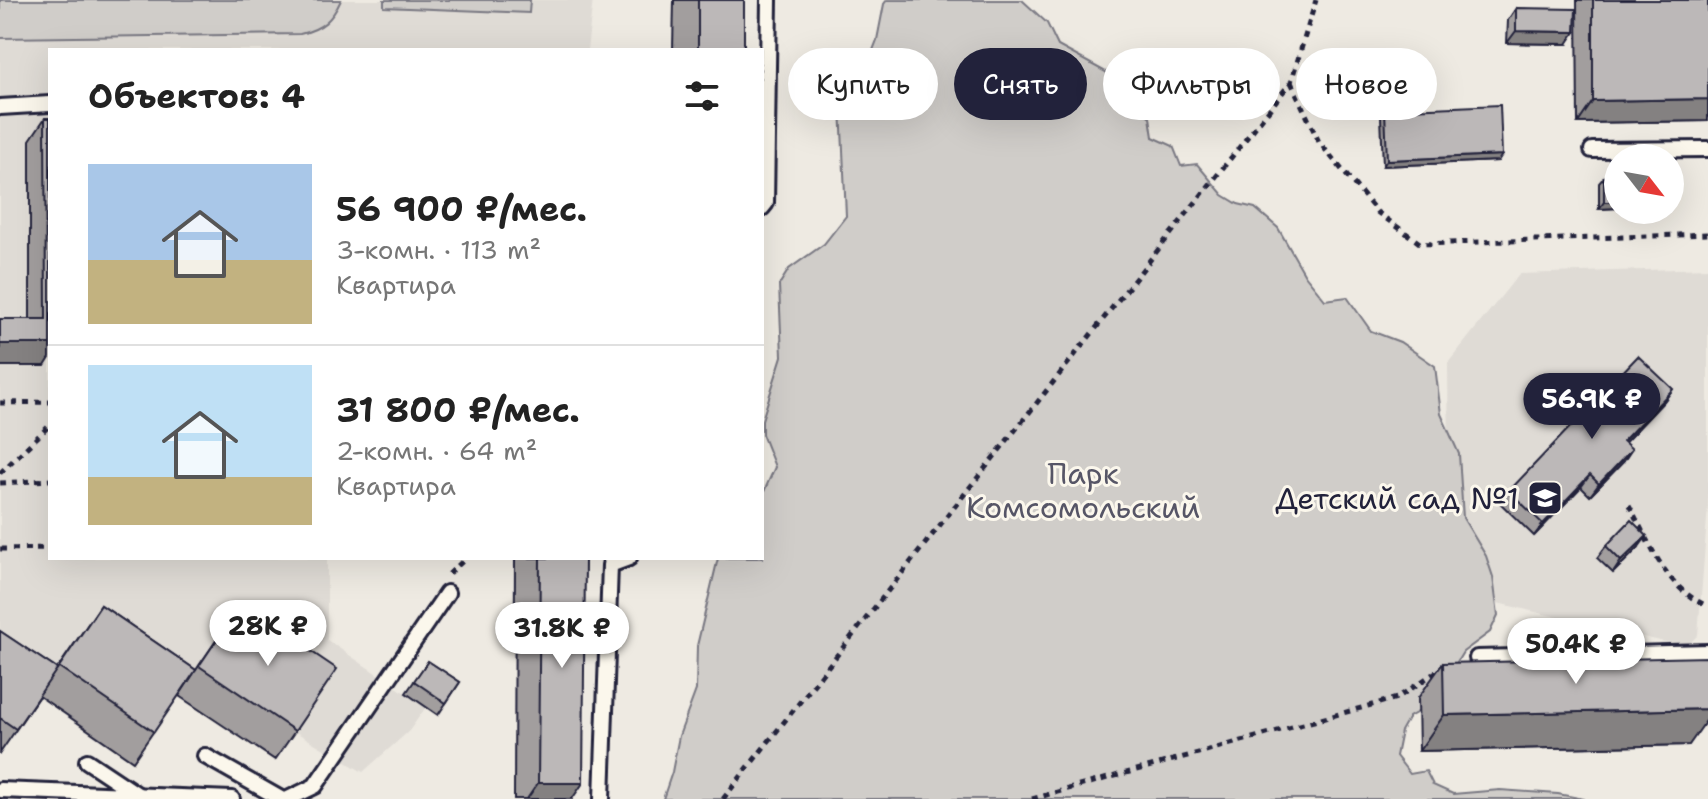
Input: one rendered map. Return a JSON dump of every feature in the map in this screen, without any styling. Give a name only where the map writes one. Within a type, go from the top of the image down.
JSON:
[{"type":"lane","points":[[764,206],[769,0]]},
{"type":"lane","points":[[0,107],[48,104]]},
{"type":"lane","points":[[1592,150],[1708,149]]},
{"type":"lane","points":[[602,799],[610,565],[624,560]]},
{"type":"lane","points":[[288,799],[315,786],[447,593]]},
{"type":"lane","points":[[1477,658],[1708,652]]},
{"type":"lane","points":[[205,756],[281,799]]},
{"type":"lane","points":[[87,761],[138,795]]},
{"type":"lane","points":[[0,790],[232,799]]},
{"type":"path","points":[[723,799],[1291,82],[1316,0]]},
{"type":"path","points":[[1291,82],[1319,142],[1377,212],[1421,244],[1708,234]]},
{"type":"path","points":[[0,403],[48,402]]},
{"type":"path","points":[[0,473],[48,427]]},
{"type":"path","points":[[0,483],[48,480]]},
{"type":"path","points":[[1629,505],[1665,572],[1683,592],[1708,606]]},
{"type":"path","points":[[0,549],[48,548]]},
{"type":"path","points":[[449,574],[464,560]]},
{"type":"path","points":[[1032,799],[1397,698],[1445,666],[1477,658]]},
{"type":"shaded area","points":[[0,0],[593,0],[587,48],[48,48],[48,560],[327,560],[327,640],[426,707],[409,731],[363,772],[294,731],[221,634],[175,699],[81,635],[36,698],[0,674]]},
{"type":"shaded area","points":[[1708,268],[1708,506],[1698,635],[1686,647],[1450,592],[1448,363],[1519,274]]},
{"type":"green space","points":[[0,0],[341,0],[325,23],[300,34],[0,38]]},
{"type":"green space","points":[[384,0],[530,0],[529,13],[384,7]]},
{"type":"green space","name":"Парк Комсомольский","points":[[887,0],[1022,0],[1047,23],[1062,48],[954,48],[954,120],[1087,120],[1087,62],[1103,70],[1103,120],[1150,120],[1153,137],[1173,146],[1181,166],[1197,164],[1223,195],[1238,204],[1255,208],[1278,228],[1305,275],[1325,300],[1347,297],[1371,331],[1400,342],[1435,366],[1441,414],[1459,454],[1463,518],[1486,556],[1493,577],[1498,615],[1490,632],[1463,652],[1425,708],[1409,717],[1401,731],[1396,756],[1410,774],[1426,771],[1433,785],[1453,794],[1500,790],[1584,799],[663,799],[679,736],[696,690],[697,646],[718,560],[764,560],[764,492],[775,467],[764,439],[764,414],[782,356],[779,285],[789,269],[824,244],[846,216],[842,120],[938,120],[938,48],[874,48]]},
{"type":"building","points":[[698,0],[744,0],[744,48],[698,48]]},
{"type":"building","points":[[1593,0],[1708,0],[1708,99],[1593,101]]},
{"type":"building","points":[[1516,8],[1576,9],[1575,32],[1516,31]]},
{"type":"building","points":[[1500,105],[1502,155],[1387,160],[1385,120],[1437,120],[1437,108]]},
{"type":"building","points":[[45,118],[48,118],[48,344],[0,344],[0,319],[46,319]]},
{"type":"building","points":[[1638,356],[1673,389],[1623,441],[1632,449],[1599,484],[1590,475],[1543,524],[1509,491]]},
{"type":"building","points":[[1631,520],[1647,536],[1621,561],[1606,546]]},
{"type":"building","points":[[540,560],[585,560],[583,783],[538,783]]},
{"type":"building","points":[[241,604],[337,669],[295,731],[199,666]]},
{"type":"building","points":[[101,605],[196,670],[154,732],[59,667]]},
{"type":"building","points":[[0,631],[57,669],[16,729],[0,718]]},
{"type":"building","points":[[1708,657],[1708,709],[1444,715],[1443,663]]},
{"type":"building","points":[[428,661],[460,682],[446,703],[414,681]]},
{"type":"place","name":"Детский сад №1","points":[[1545,498]]}]
